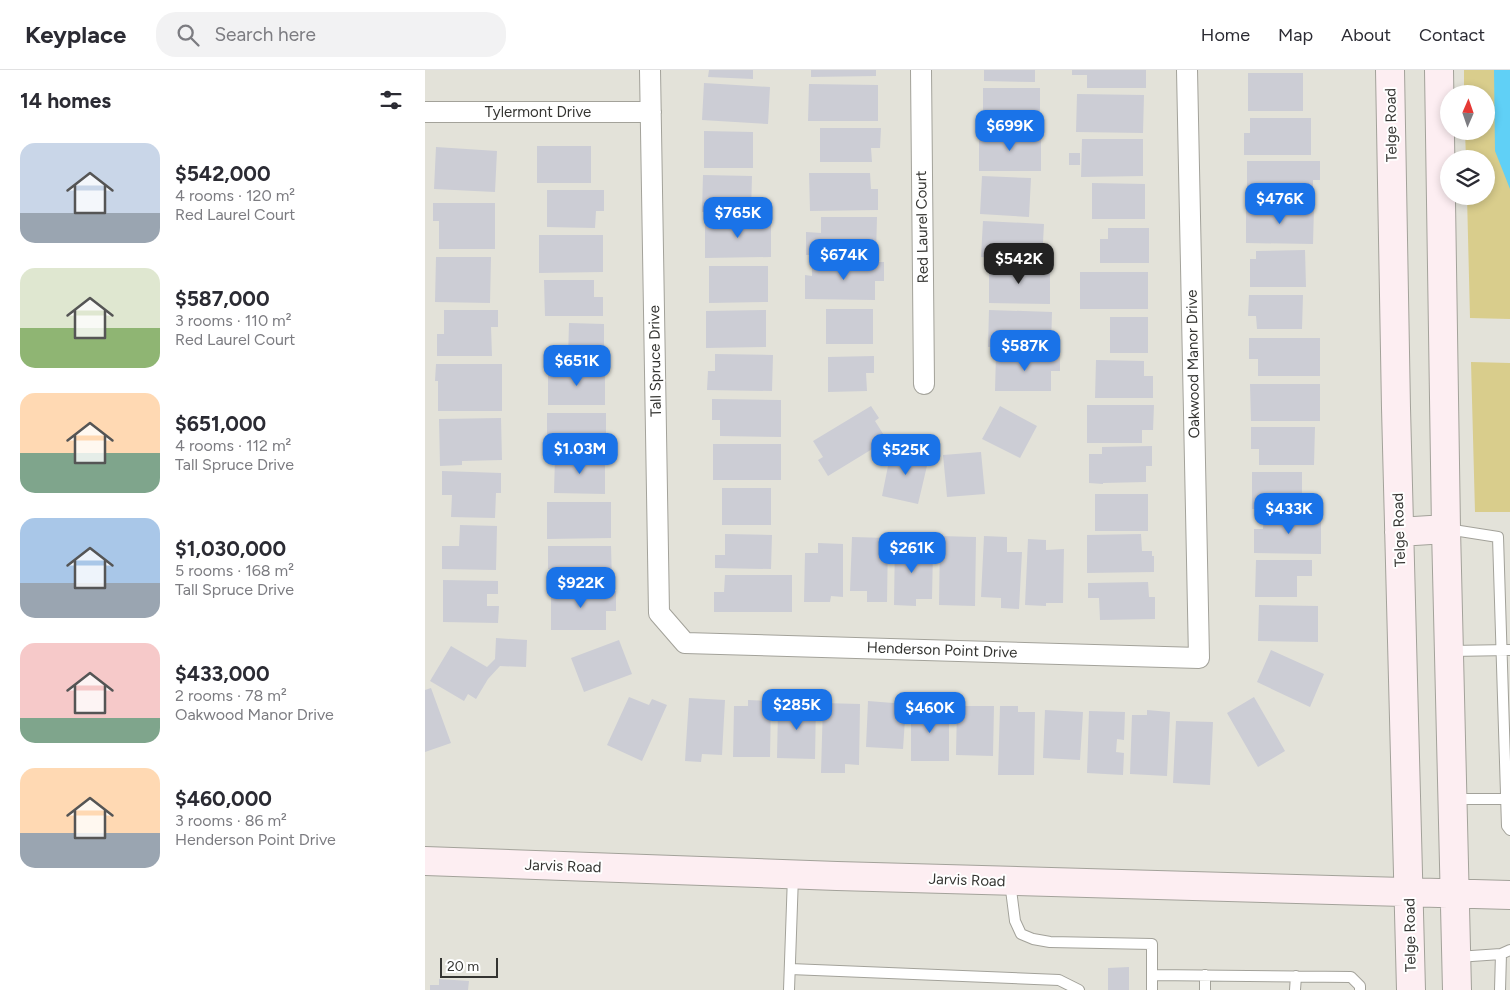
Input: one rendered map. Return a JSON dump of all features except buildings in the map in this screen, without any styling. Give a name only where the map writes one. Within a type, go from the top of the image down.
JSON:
[{"type":"main road","name":"Telge Road","points":[[1389,70],[1411,990]]},
{"type":"main road","points":[[1439,70],[1446,529],[1457,990]]},
{"type":"main road","points":[[1399,532],[1446,529]]},
{"type":"main road","name":"Jarvis Road","points":[[425,861],[793,875],[1510,895]]},
{"type":"street","name":"Tall Spruce Drive","points":[[650,70],[659,613],[685,642]]},
{"type":"street","name":"Red Laurel Court","points":[[921,70],[924,384]]},
{"type":"street","name":"Oakwood Manor Drive","points":[[1187,70],[1199,658]]},
{"type":"street","name":"Tylermont Drive","points":[[425,112],[651,112]]},
{"type":"street","name":"Henderson Point Drive","points":[[685,642],[1199,658]]},
{"type":"lane","points":[[1446,529],[1498,537],[1505,592],[1506,799],[1507,826],[1510,830]]},
{"type":"lane","points":[[1449,650],[1506,651]]},
{"type":"lane","points":[[1452,799],[1506,799]]},
{"type":"lane","points":[[789,990],[793,875]]},
{"type":"lane","points":[[1010,881],[1015,921],[1021,934],[1033,939],[1050,942],[1152,944],[1152,990]]},
{"type":"lane","points":[[1456,957],[1506,952],[1500,990]]},
{"type":"lane","points":[[790,968],[1059,980],[1079,990]]},
{"type":"lane","points":[[1152,975],[1351,977],[1360,986],[1360,990]]},
{"type":"lane","points":[[1205,975],[1205,990]]},
{"type":"lane","points":[[1295,990],[1296,976]]},
{"type":"shaded area","points":[[1464,70],[1510,70],[1510,319],[1470,318],[1467,205],[1495,205],[1495,150],[1466,150],[1465,140],[1495,140],[1495,85],[1464,85]]},
{"type":"shaded area","points":[[1471,362],[1510,363],[1510,512],[1475,512]]},
{"type":"water","points":[[1494,70],[1510,70],[1510,189],[1495,151]]}]
